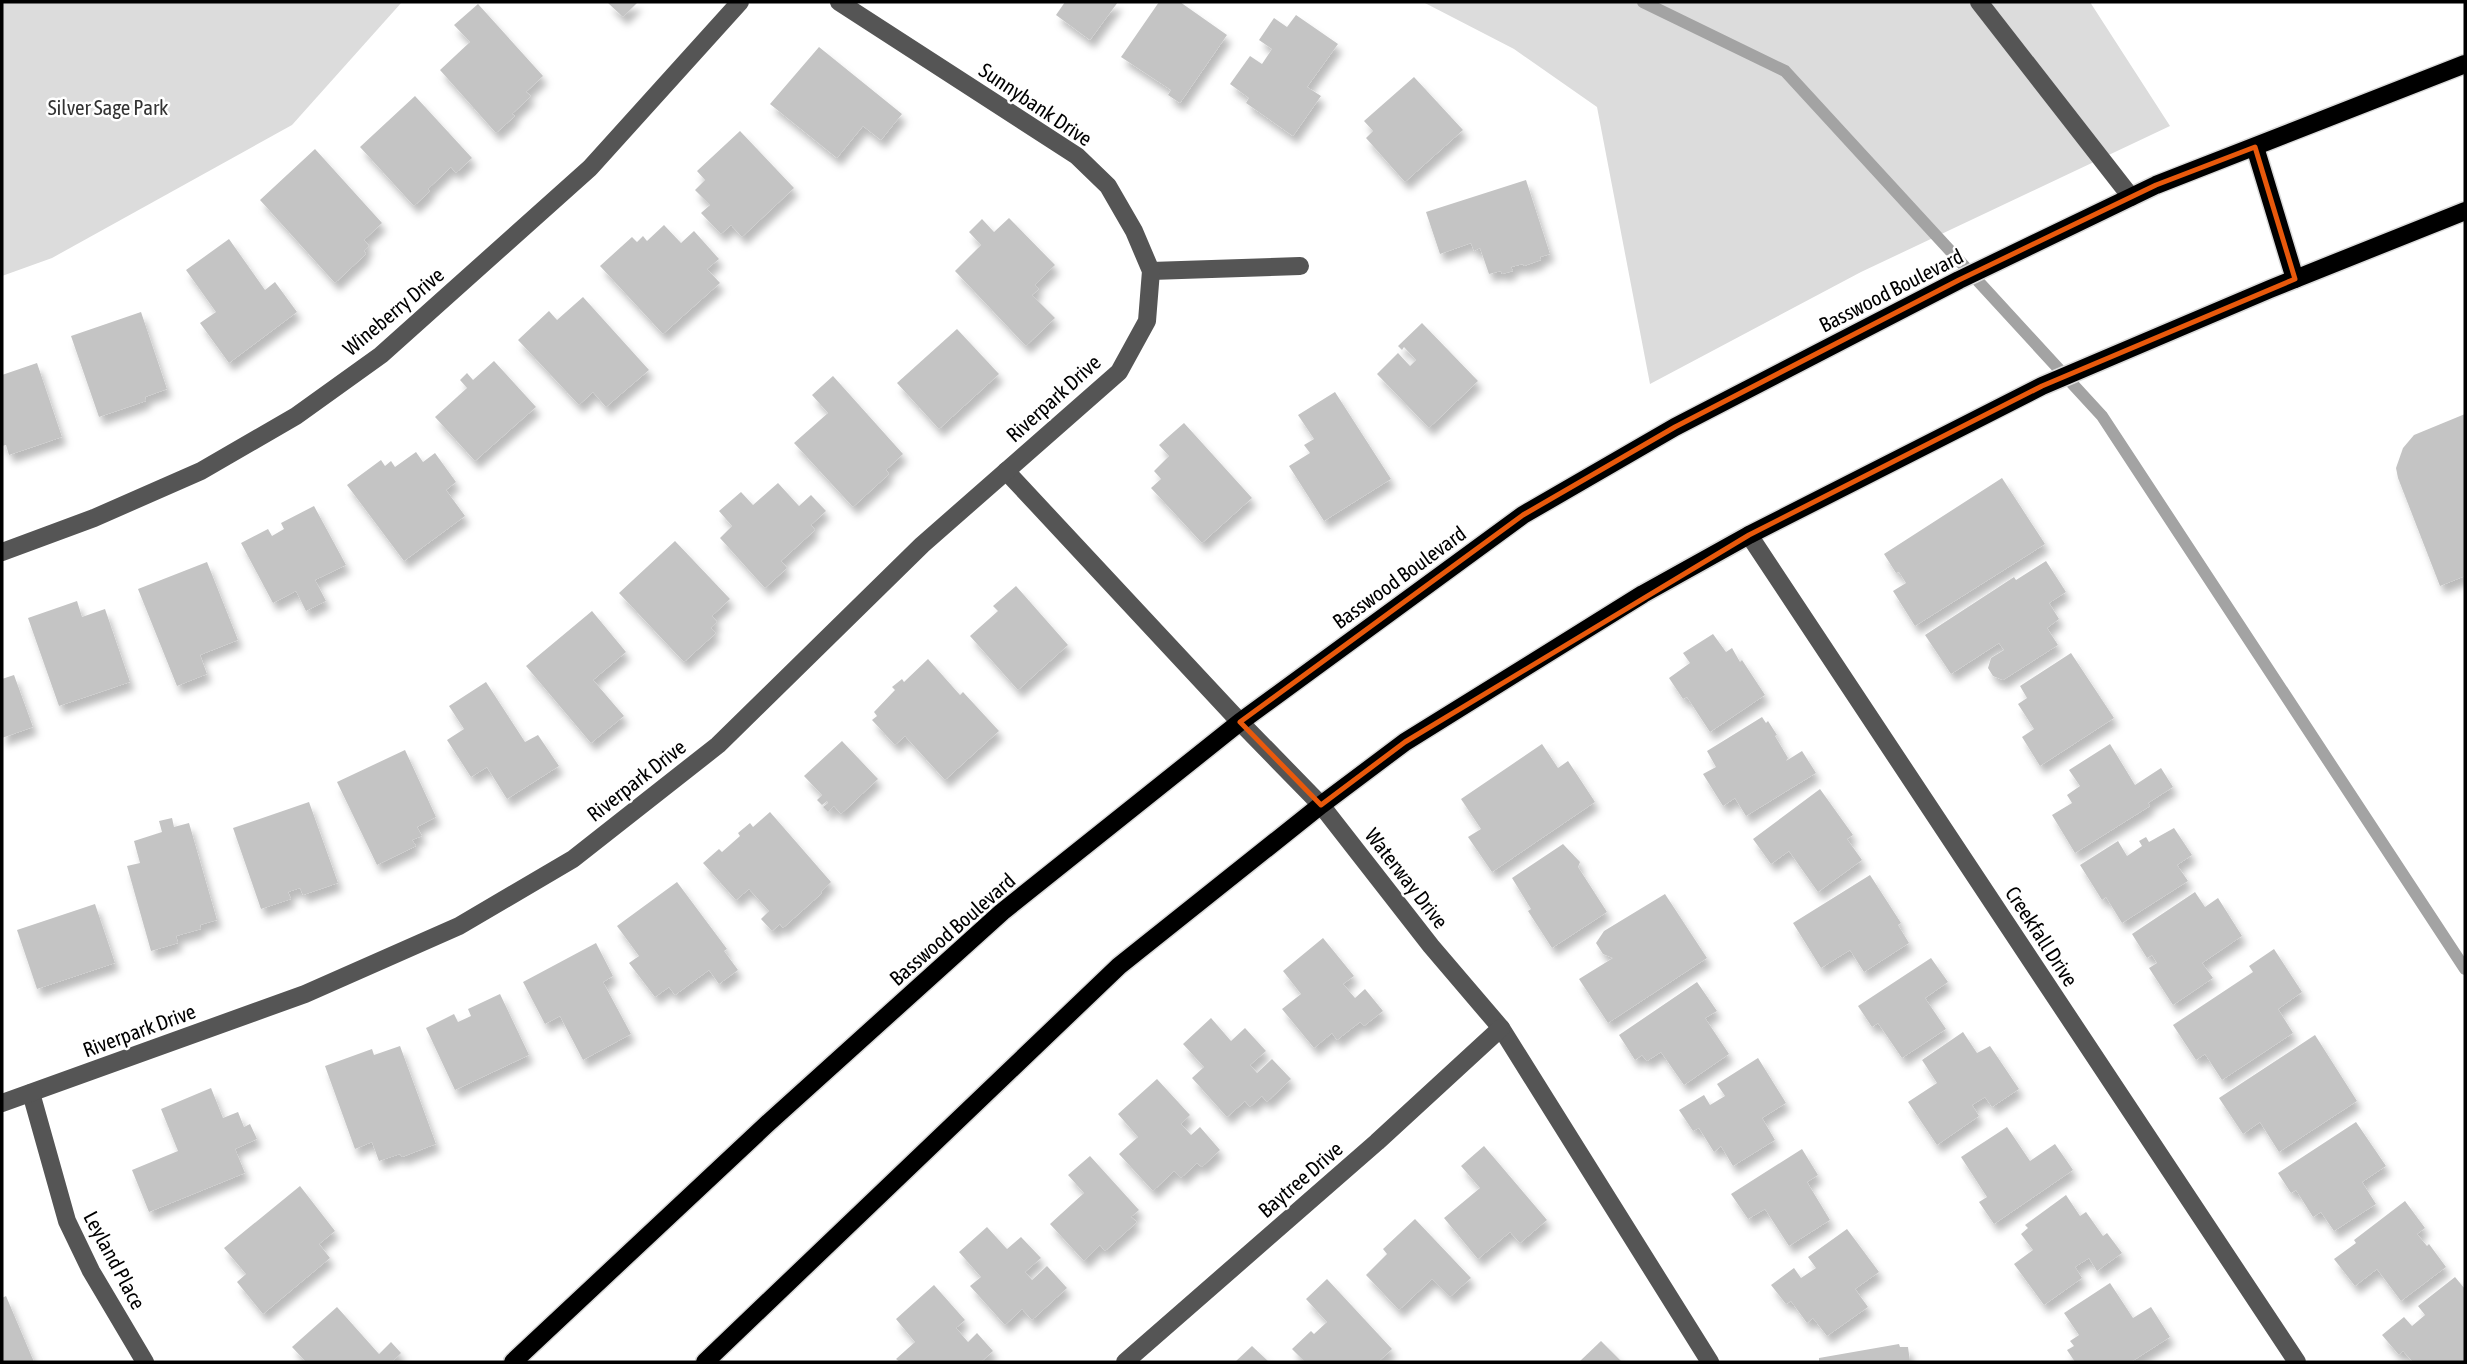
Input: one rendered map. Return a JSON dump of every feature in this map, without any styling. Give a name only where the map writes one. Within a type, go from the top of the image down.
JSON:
[{"type":"main road","name":"Basswood Boulevard","points":[[513,1362],[767,1124],[1002,912],[1240,723],[1522,515],[1675,427],[1921,300],[2131,197],[2465,64]]},
{"type":"main road","points":[[2255,147],[2295,279]]},
{"type":"main road","points":[[705,1362],[1119,966],[1321,805],[1416,735],[1643,594],[1749,535],[2042,386],[2295,279],[2465,211]]},
{"type":"street","name":"Wineberry Drive","points":[[2,552],[94,518],[201,471],[296,416],[381,355],[590,169],[740,2]]},
{"type":"street","name":"Sunnybank Drive","points":[[839,2],[1077,156],[1108,186],[1134,231],[1151,271],[1149,291]]},
{"type":"street","points":[[1979,2],[2131,197]]},
{"type":"street","points":[[1151,271],[1300,266]]},
{"type":"street","name":"Riverpark Drive","points":[[2,1103],[305,994],[459,926],[573,859],[718,745],[922,545],[1119,372],[1147,321],[1149,291]]},
{"type":"street","name":"Waterway Drive","points":[[1006,471],[1240,723],[1321,805],[1431,946],[1502,1028],[1710,1362]]},
{"type":"street","name":"Creekfall Drive","points":[[1749,535],[2297,1362]]},
{"type":"street","name":"Baytree Drive","points":[[1125,1362],[1377,1142],[1502,1028]]},
{"type":"street","name":"Leyland Place","points":[[31,1093],[67,1221],[90,1271],[145,1362]]},
{"type":"highlighted area","points":[[2255,147],[2295,279],[2042,386],[1749,535],[1405,742],[1321,805],[1240,722],[1523,515],[1675,427],[1959,280],[2156,185]]},
{"type":"green space","name":"Silver Sage Park","points":[[2,2],[402,2],[292,125],[52,258],[2,276]]},
{"type":"green space","points":[[1423,2],[2090,2],[2170,126],[1861,272],[1650,384],[1597,107],[1514,49]]},
{"type":"building","points":[[607,2],[638,2],[623,17]]},
{"type":"building","points":[[1065,2],[1118,2],[1090,40],[1056,15]]},
{"type":"building","points":[[1159,2],[1180,2],[1227,35],[1180,103],[1168,95],[1171,90],[1121,57]]},
{"type":"building","points":[[478,4],[543,76],[526,92],[531,96],[512,114],[515,116],[496,133],[440,70],[470,42],[454,25]]},
{"type":"building","points":[[1296,15],[1338,44],[1307,87],[1321,96],[1293,136],[1246,103],[1249,98],[1230,84],[1250,56],[1262,64],[1272,49],[1259,40],[1274,18],[1287,27]]},
{"type":"building","points":[[819,47],[902,114],[881,140],[863,126],[837,158],[770,104]]},
{"type":"building","points":[[1414,77],[1463,130],[1405,182],[1366,138],[1373,131],[1364,121]]},
{"type":"building","points":[[415,96],[472,158],[456,173],[451,167],[414,206],[360,147]]},
{"type":"building","points":[[740,131],[794,188],[742,237],[731,225],[721,234],[701,213],[710,205],[695,190],[705,180],[697,171]]},
{"type":"building","points":[[315,149],[382,223],[364,240],[369,246],[364,251],[366,254],[335,283],[260,200]]},
{"type":"building","points":[[1526,180],[1550,254],[1524,266],[1511,267],[1513,271],[1489,274],[1480,248],[1474,251],[1471,243],[1440,254],[1426,212]]},
{"type":"building","points":[[1009,218],[1055,265],[1035,285],[1039,289],[1032,295],[1055,318],[1026,346],[955,271],[981,245],[969,232],[982,219],[994,232]]},
{"type":"building","points":[[664,225],[681,243],[694,231],[719,259],[707,269],[720,283],[663,334],[600,266],[632,237],[637,242],[643,236],[647,241]]},
{"type":"building","points":[[229,239],[265,290],[275,282],[297,312],[229,363],[200,323],[216,312],[186,270]]},
{"type":"building","points":[[583,297],[649,370],[606,407],[593,392],[579,405],[518,340],[549,311],[557,320]]},
{"type":"building","points":[[141,312],[167,389],[145,397],[146,401],[99,417],[71,336]]},
{"type":"building","points":[[1422,323],[1478,381],[1429,428],[1377,374],[1398,353],[1410,366],[1416,360],[1404,347],[1402,350],[1398,346]]},
{"type":"building","points":[[957,329],[999,374],[939,429],[897,383]]},
{"type":"building","points":[[494,361],[536,407],[475,461],[435,417],[467,388],[460,380],[467,373],[473,380]]},
{"type":"building","points":[[37,363],[62,437],[9,455],[6,445],[2,446],[2,375]]},
{"type":"building","points":[[833,376],[903,454],[886,470],[889,474],[853,507],[794,443],[828,413],[812,395]]},
{"type":"building","points":[[1335,392],[1391,479],[1324,521],[1289,466],[1310,453],[1304,445],[1314,439],[1298,415]]},
{"type":"building","points":[[2465,414],[2465,576],[2440,586],[2396,468],[2403,448],[2414,435]]},
{"type":"building","points":[[1184,423],[1252,498],[1202,543],[1151,488],[1161,479],[1154,471],[1169,456],[1159,445]]},
{"type":"building","points":[[416,452],[423,462],[435,453],[456,482],[446,490],[465,516],[404,561],[347,485],[381,460],[385,466],[391,461],[395,467]]},
{"type":"building","points":[[2002,478],[2045,544],[1915,626],[1893,591],[1906,583],[1884,554]]},
{"type":"building","points":[[778,483],[799,506],[811,495],[826,511],[811,525],[815,530],[781,561],[787,568],[765,588],[720,538],[732,526],[719,511],[741,492],[753,505]]},
{"type":"building","points":[[314,506],[346,565],[315,580],[326,601],[306,611],[296,591],[273,603],[241,543],[268,529],[272,536],[284,529],[281,523]]},
{"type":"building","points":[[675,541],[730,599],[712,616],[717,622],[711,628],[716,633],[684,662],[619,593]]},
{"type":"building","points":[[2046,561],[2066,592],[2049,603],[2059,619],[2047,628],[2058,645],[2003,680],[1993,676],[1988,668],[1991,658],[2004,650],[1999,643],[1951,674],[1925,635],[2014,577],[2016,580]]},
{"type":"building","points":[[207,562],[238,640],[200,655],[207,674],[177,686],[138,589]]},
{"type":"building","points":[[1016,586],[1068,645],[1018,690],[970,636],[998,611],[993,606]]},
{"type":"building","points":[[77,601],[82,617],[105,609],[130,682],[59,706],[28,618]]},
{"type":"building","points":[[592,611],[626,652],[593,680],[624,716],[591,743],[526,666]]},
{"type":"building","points":[[1713,634],[1726,652],[1732,648],[1765,695],[1710,732],[1687,697],[1683,699],[1669,678],[1690,663],[1683,653]]},
{"type":"building","points":[[2071,653],[2114,718],[2040,766],[2022,737],[2034,729],[2018,704],[2027,698],[2020,686]]},
{"type":"building","points":[[928,659],[960,695],[963,692],[999,731],[945,780],[905,736],[895,745],[872,720],[877,716],[874,712],[895,690],[892,687],[902,679],[904,682]]},
{"type":"building","points":[[14,675],[33,727],[2,738],[2,679]]},
{"type":"building","points":[[486,682],[525,742],[538,735],[559,766],[507,799],[487,767],[471,777],[447,740],[464,729],[449,706]]},
{"type":"building","points":[[1762,717],[1777,735],[1775,736],[1788,758],[1786,761],[1802,751],[1816,773],[1746,816],[1735,798],[1723,806],[1703,774],[1716,767],[1707,751]]},
{"type":"building","points":[[842,741],[878,779],[841,814],[834,806],[828,812],[823,807],[827,801],[822,805],[817,800],[822,795],[804,776]]},
{"type":"building","points":[[1542,744],[1558,768],[1568,761],[1595,802],[1492,872],[1468,837],[1481,829],[1461,799]]},
{"type":"building","points":[[2110,744],[2135,785],[2161,768],[2173,787],[2148,803],[2150,806],[2075,853],[2052,815],[2072,803],[2067,795],[2080,786],[2069,770]]},
{"type":"building","points":[[405,750],[436,817],[417,827],[422,836],[412,840],[416,846],[377,865],[337,782]]},
{"type":"building","points":[[1820,789],[1853,835],[1847,839],[1862,860],[1818,892],[1789,851],[1771,864],[1753,839]]},
{"type":"building","points":[[309,802],[338,883],[303,895],[300,888],[288,892],[291,899],[261,909],[233,828]]},
{"type":"building","points":[[770,812],[831,882],[783,928],[780,924],[772,931],[761,919],[769,911],[749,889],[736,900],[703,863],[719,849],[722,852],[750,823],[753,827]]},
{"type":"building","points":[[172,818],[174,827],[189,823],[217,920],[200,925],[201,929],[176,936],[178,943],[151,951],[127,866],[140,863],[134,841],[162,832],[159,821]]},
{"type":"building","points":[[2174,828],[2192,855],[2177,865],[2188,881],[2122,923],[2106,897],[2102,900],[2080,865],[2118,841],[2127,856],[2142,846],[2139,841],[2146,837],[2149,842]]},
{"type":"building","points":[[1563,844],[1580,862],[1578,867],[1607,912],[1552,948],[1528,911],[1531,909],[1512,878]]},
{"type":"building","points":[[1870,875],[1901,923],[1898,925],[1909,943],[1864,972],[1850,950],[1821,968],[1793,923]]},
{"type":"building","points":[[677,882],[727,949],[724,951],[738,970],[719,984],[709,970],[675,995],[669,987],[655,997],[629,963],[639,956],[617,926]]},
{"type":"building","points":[[2195,892],[2205,907],[2218,898],[2242,936],[2202,963],[2213,978],[2173,1005],[2149,968],[2157,963],[2152,955],[2147,958],[2132,934]]},
{"type":"building","points":[[1665,894],[1707,958],[1608,1023],[1579,979],[1613,958],[1603,954],[1596,943],[1604,931]]},
{"type":"building","points":[[95,904],[115,963],[37,989],[17,930]]},
{"type":"building","points":[[1323,938],[1354,976],[1343,984],[1355,998],[1365,989],[1383,1011],[1364,1026],[1360,1022],[1337,1040],[1332,1033],[1314,1048],[1282,1009],[1301,994],[1283,971]]},
{"type":"building","points":[[596,943],[613,976],[603,982],[631,1034],[583,1060],[560,1016],[545,1024],[523,982]]},
{"type":"building","points":[[2274,949],[2302,992],[2278,1009],[2293,1033],[2222,1080],[2205,1054],[2196,1060],[2173,1025],[2253,972],[2249,966]]},
{"type":"building","points":[[1931,958],[1948,982],[1925,998],[1946,1029],[1902,1058],[1878,1023],[1872,1027],[1858,1006]]},
{"type":"building","points":[[1697,982],[1717,1011],[1705,1018],[1729,1054],[1684,1085],[1661,1052],[1647,1061],[1642,1055],[1635,1060],[1619,1035]]},
{"type":"building","points":[[500,994],[529,1055],[455,1090],[426,1028],[454,1014],[458,1022],[471,1016],[468,1009]]},
{"type":"building","points":[[1211,1018],[1231,1041],[1245,1028],[1266,1051],[1250,1065],[1257,1073],[1272,1059],[1291,1079],[1267,1102],[1262,1096],[1250,1107],[1245,1101],[1227,1117],[1192,1078],[1204,1067],[1183,1044]]},
{"type":"building","points":[[1963,1032],[1977,1053],[1990,1046],[2019,1089],[1992,1107],[1985,1097],[1972,1105],[1979,1116],[1937,1145],[1908,1102],[1937,1083],[1922,1060]]},
{"type":"building","points":[[2315,1035],[2357,1101],[2279,1152],[2260,1122],[2243,1134],[2219,1098]]},
{"type":"building","points":[[400,1046],[436,1144],[402,1157],[400,1154],[379,1161],[372,1142],[355,1149],[325,1066],[372,1049],[374,1055]]},
{"type":"building","points":[[1758,1058],[1786,1103],[1762,1118],[1775,1140],[1733,1166],[1721,1146],[1714,1152],[1699,1128],[1693,1131],[1679,1110],[1704,1095],[1710,1105],[1725,1096],[1717,1084]]},
{"type":"building","points":[[1157,1079],[1190,1115],[1181,1124],[1191,1135],[1200,1127],[1220,1150],[1202,1167],[1197,1163],[1181,1178],[1174,1171],[1153,1191],[1119,1154],[1138,1137],[1118,1114]]},
{"type":"building","points":[[211,1088],[223,1118],[238,1112],[244,1127],[250,1124],[257,1139],[235,1149],[245,1173],[149,1212],[132,1170],[178,1151],[161,1109]]},
{"type":"building","points":[[2356,1122],[2386,1166],[2362,1182],[2376,1204],[2334,1231],[2321,1212],[2313,1217],[2296,1190],[2291,1193],[2278,1173]]},
{"type":"building","points":[[2007,1127],[2030,1161],[2055,1144],[2073,1170],[1994,1224],[1979,1202],[1987,1197],[1961,1157]]},
{"type":"building","points":[[1484,1146],[1547,1220],[1520,1243],[1510,1232],[1478,1259],[1444,1218],[1480,1188],[1461,1166]]},
{"type":"building","points":[[1802,1149],[1818,1175],[1807,1182],[1830,1220],[1789,1246],[1765,1209],[1748,1219],[1731,1194]]},
{"type":"building","points":[[1090,1156],[1139,1210],[1131,1217],[1137,1222],[1105,1251],[1100,1245],[1084,1261],[1050,1224],[1084,1193],[1068,1175]]},
{"type":"building","points":[[300,1186],[335,1231],[319,1244],[330,1258],[263,1314],[237,1282],[246,1274],[224,1248]]},
{"type":"building","points":[[2066,1195],[2080,1216],[2086,1212],[2103,1236],[2107,1233],[2122,1253],[2097,1271],[2089,1258],[2075,1267],[2082,1278],[2044,1305],[2014,1264],[2033,1250],[2021,1234],[2028,1228],[2025,1225]]},
{"type":"building","points":[[2405,1201],[2425,1228],[2417,1234],[2427,1246],[2429,1244],[2446,1267],[2401,1301],[2377,1269],[2355,1286],[2334,1259]]},
{"type":"building","points":[[1415,1219],[1471,1278],[1450,1297],[1432,1279],[1399,1310],[1366,1275],[1387,1254],[1383,1249]]},
{"type":"building","points":[[987,1227],[1007,1249],[1021,1237],[1041,1258],[1025,1272],[1032,1280],[1047,1266],[1067,1288],[1032,1320],[1022,1309],[1005,1325],[970,1286],[981,1277],[959,1252]]},
{"type":"building","points":[[1847,1229],[1879,1272],[1855,1289],[1868,1307],[1827,1336],[1813,1318],[1807,1323],[1791,1301],[1786,1304],[1771,1285],[1794,1268],[1801,1278],[1816,1268],[1808,1257]]},
{"type":"building","points":[[2455,1277],[2465,1289],[2465,1362],[2413,1362],[2403,1351],[2399,1355],[2382,1335],[2404,1317],[2412,1326],[2425,1315],[2418,1306]]},
{"type":"building","points":[[1327,1279],[1392,1349],[1378,1362],[1305,1362],[1292,1349],[1311,1331],[1314,1334],[1327,1322],[1306,1299]]},
{"type":"building","points":[[2110,1283],[2133,1318],[2151,1307],[2170,1337],[2131,1362],[2075,1362],[2067,1350],[2074,1346],[2070,1341],[2079,1335],[2064,1313]]},
{"type":"building","points":[[934,1285],[965,1320],[956,1328],[968,1342],[977,1333],[993,1351],[981,1362],[900,1362],[896,1359],[915,1342],[896,1319]]},
{"type":"building","points":[[6,1296],[34,1362],[2,1362],[2,1298]]},
{"type":"building","points":[[337,1307],[379,1354],[391,1342],[401,1353],[392,1362],[306,1362],[292,1347]]},
{"type":"building","points":[[1601,1341],[1622,1362],[1579,1362]]},
{"type":"building","points":[[1899,1344],[1900,1347],[1908,1347],[1910,1362],[1819,1362],[1819,1358]]},
{"type":"building","points":[[1252,1346],[1269,1362],[1235,1362]]},
{"type":"waterway","points":[[1643,2],[1785,71],[2102,416],[2465,969]]}]
